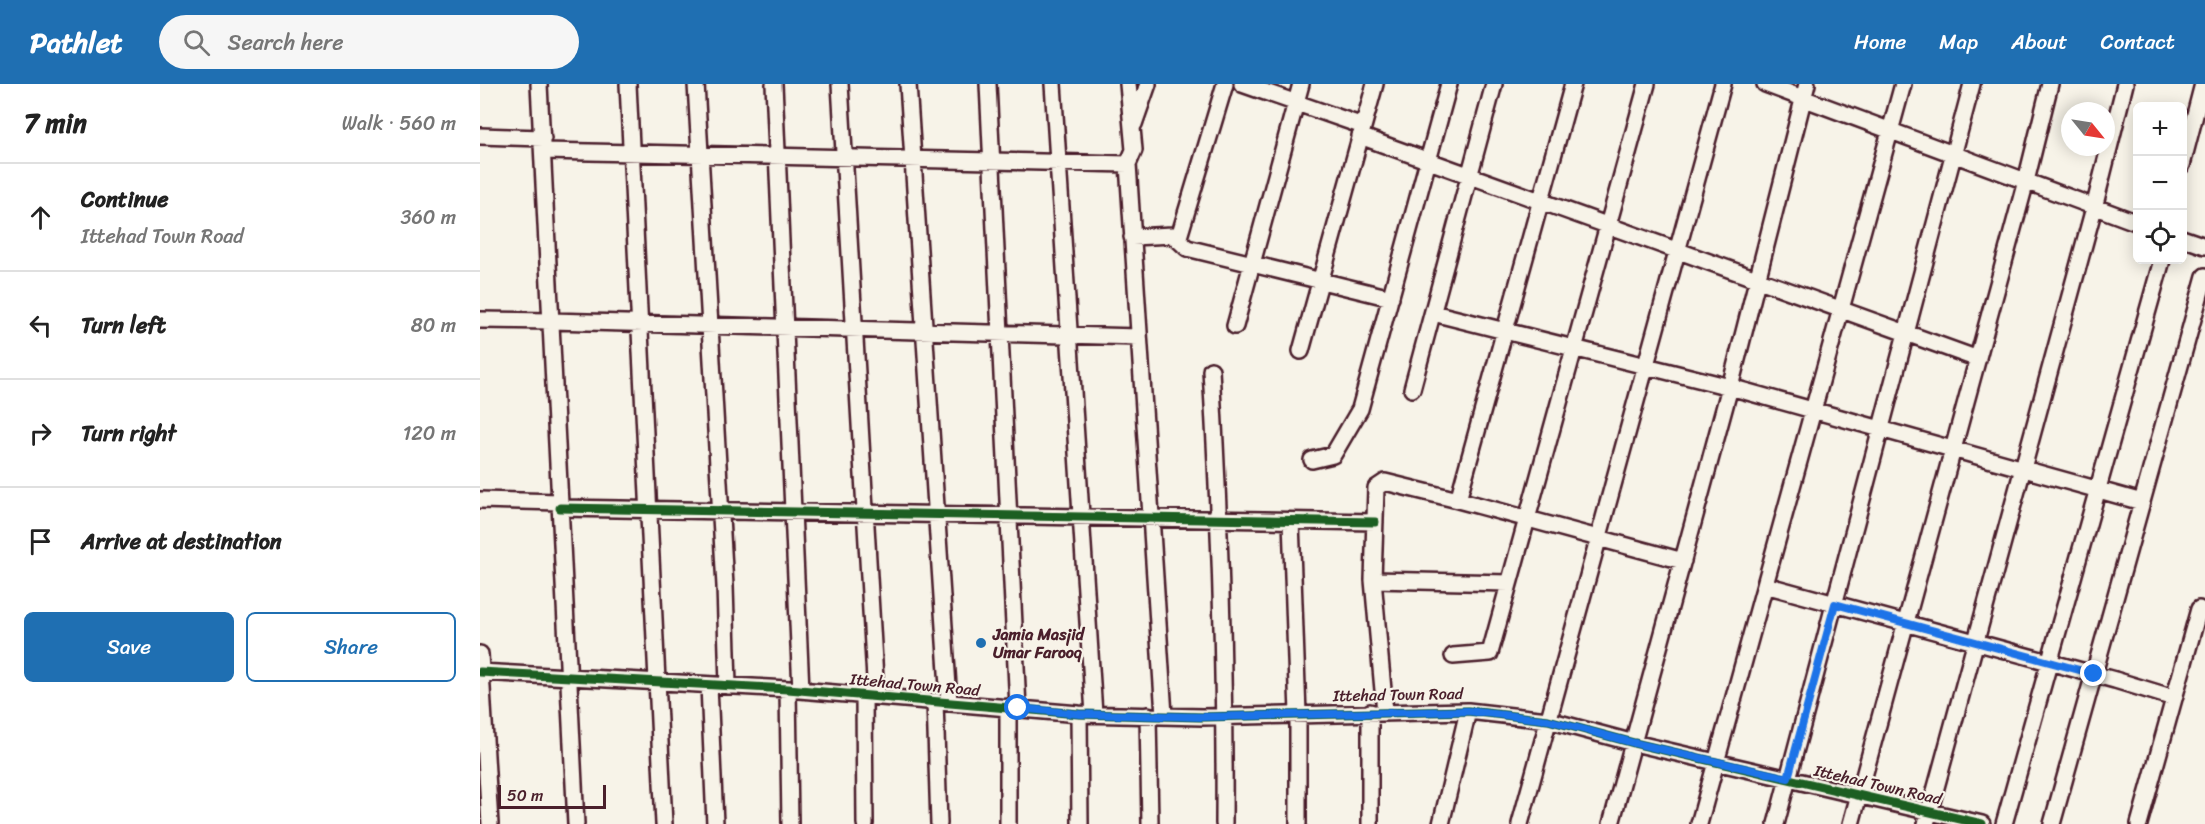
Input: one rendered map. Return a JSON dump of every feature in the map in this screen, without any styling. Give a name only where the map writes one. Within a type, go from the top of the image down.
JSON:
[{"type":"street","points":[[539,84],[576,824]]},
{"type":"street","points":[[628,84],[664,824]]},
{"type":"street","points":[[696,84],[728,686]]},
{"type":"street","points":[[774,84],[792,512],[794,690],[790,824]]},
{"type":"street","points":[[840,84],[865,513],[870,695],[865,824]]},
{"type":"street","points":[[909,84],[937,515],[942,701],[939,824]]},
{"type":"street","points":[[987,84],[1009,516],[1013,708],[1008,824]]},
{"type":"street","points":[[1053,84],[1082,517],[1087,714],[1080,824]]},
{"type":"street","points":[[1128,84],[1134,150],[1128,164],[1132,237],[1164,715]]},
{"type":"street","points":[[1132,130],[1148,84]]},
{"type":"street","points":[[1178,240],[1226,84]]},
{"type":"street","points":[[1242,84],[1297,101],[1428,160],[1978,359]]},
{"type":"street","points":[[1235,326],[1301,84]]},
{"type":"street","points":[[1301,351],[1375,84]]},
{"type":"street","points":[[1312,460],[1333,454],[1360,409],[1449,84]]},
{"type":"street","points":[[1412,389],[1494,84]]},
{"type":"street","points":[[1458,500],[1573,84]]},
{"type":"street","points":[[1453,656],[1490,653],[1647,84]]},
{"type":"street","points":[[1520,824],[1723,84]]},
{"type":"street","points":[[1765,84],[1805,91],[1890,130],[2133,221]]},
{"type":"street","points":[[1699,824],[1903,84]]},
{"type":"street","points":[[1776,824],[1972,84]]},
{"type":"street","points":[[1851,824],[2026,181],[2050,84]]},
{"type":"street","points":[[1928,818],[2094,208],[2125,84]]},
{"type":"street","points":[[2184,156],[2203,84]]},
{"type":"street","points":[[1611,824],[1730,387],[1805,91]]},
{"type":"street","points":[[480,136],[631,153],[1128,164]]},
{"type":"street","points":[[1132,237],[1173,235],[1187,248],[1391,298]]},
{"type":"street","points":[[2187,240],[2205,246]]},
{"type":"street","points":[[2004,824],[2161,264]]},
{"type":"street","points":[[2052,824],[2205,276]]},
{"type":"street","points":[[1433,313],[1730,387],[2142,502]]},
{"type":"street","points":[[480,320],[1139,337]]},
{"type":"street","points":[[1211,370],[1220,519],[1225,716],[1224,824]]},
{"type":"street","points":[[1370,824],[1378,712],[1373,580],[1376,488],[1385,482],[1683,561]]},
{"type":"street","points":[[480,500],[648,510],[1375,522]]},
{"type":"street","points":[[1291,521],[1298,714],[1298,824]]},
{"type":"street","points":[[1373,580],[1509,583]]},
{"type":"street","points":[[1765,585],[2094,674],[2174,698]]},
{"type":"street","points":[[2139,824],[2199,609]]},
{"type":"street","points":[[480,654],[490,824]]},
{"type":"street","name":"Ittehad Town Road","points":[[480,672],[870,695],[1087,714],[1225,716],[1467,711],[1548,720],[1634,743],[1859,794],[1928,818],[1982,824]]},
{"type":"street","points":[[709,685],[715,824]]},
{"type":"street","points":[[1441,824],[1467,711]]},
{"type":"street","points":[[1148,715],[1150,824]]},
{"type":"cycle path","points":[[560,508],[1375,522]]},
{"type":"cycle path","points":[[480,672],[788,689],[1079,714],[1202,717],[1468,711],[1548,720],[1634,743],[1982,824]]},
{"type":"place","name":"Jamia Masjid Umar Farooq","points":[[981,643]]},
{"type":"route","points":[[1018,708],[1079,714],[1202,717],[1467,711],[1548,720],[1634,743],[1788,778],[1835,604],[2094,674]]}]
